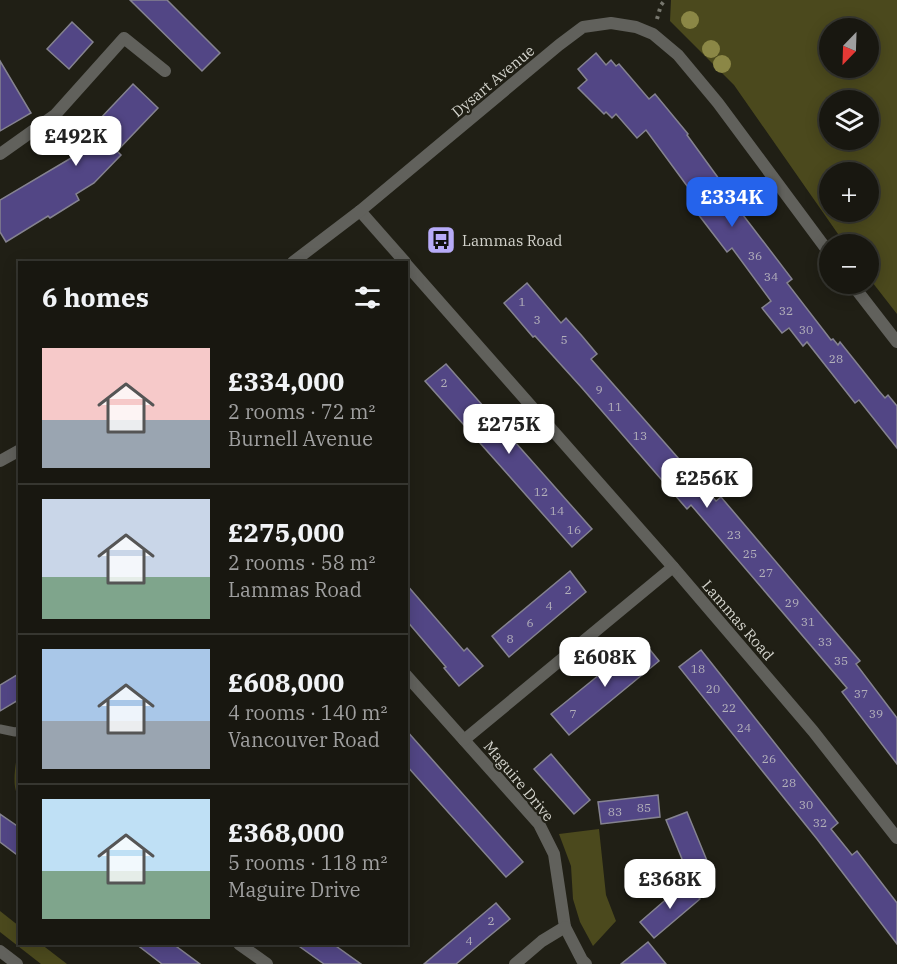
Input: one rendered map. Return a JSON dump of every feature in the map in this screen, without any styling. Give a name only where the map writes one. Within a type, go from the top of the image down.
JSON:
[{"type":"street","name":"Dysart Avenue","points":[[294,261],[360,211],[559,45],[583,27],[611,23],[636,27],[653,34],[678,55],[718,103],[819,239]]},
{"type":"street","points":[[0,154],[55,115],[124,38],[165,71]]},
{"type":"street","name":"Lammas Road","points":[[360,211],[404,261]]},
{"type":"street","name":"Lammas Road","points":[[408,265],[673,567],[813,731],[897,838]]},
{"type":"street","points":[[860,294],[897,342]]},
{"type":"street","points":[[0,461],[18,451]]},
{"type":"street","points":[[464,740],[673,567]]},
{"type":"street","name":"Maguire Drive","points":[[408,677],[539,824],[554,854],[565,927],[586,964]]},
{"type":"street","points":[[515,964],[542,941],[565,927]]},
{"type":"street","points":[[240,945],[267,964]]},
{"type":"street","points":[[0,951],[17,964]]},
{"type":"lane","points":[[0,729],[18,731]]},
{"type":"shaded area","points":[[671,0],[897,0],[897,314],[879,291],[879,234],[838,234],[830,222],[879,222],[879,162],[819,162],[819,207],[734,85],[670,21]]},
{"type":"shaded area","points":[[18,751],[18,795],[15,786]]},
{"type":"shaded area","points":[[599,829],[606,895],[616,921],[593,946],[580,922],[573,899],[571,866],[559,834]]},
{"type":"shaded area","points":[[0,911],[18,925],[18,945],[42,945],[67,964],[41,964],[0,932]]},
{"type":"building","points":[[130,0],[167,0],[220,53],[202,71]]},
{"type":"building","points":[[72,22],[93,42],[69,69],[47,49]]},
{"type":"building","points":[[596,53],[606,65],[611,60],[616,66],[619,64],[649,99],[655,94],[688,134],[719,179],[717,181],[792,279],[787,283],[831,340],[833,339],[838,345],[840,342],[885,398],[888,395],[897,406],[897,448],[859,400],[855,403],[807,342],[803,346],[789,328],[782,333],[762,308],[771,301],[732,248],[727,252],[698,214],[704,209],[646,130],[637,138],[616,114],[612,118],[606,112],[604,114],[578,88],[587,80],[578,69]]},
{"type":"building","points":[[0,61],[31,113],[0,131]]},
{"type":"building","points":[[133,84],[158,108],[117,151],[121,155],[94,183],[76,194],[79,200],[6,242],[0,232],[0,200],[88,148],[80,140]]},
{"type":"building","points":[[527,283],[561,323],[566,318],[582,336],[597,354],[591,359],[716,501],[721,497],[860,661],[856,664],[897,718],[897,764],[842,692],[847,688],[762,588],[691,505],[687,509],[582,388],[504,303]]},
{"type":"building","points":[[446,364],[592,529],[572,547],[425,381]]},
{"type":"building","points":[[570,571],[586,592],[509,657],[492,636]]},
{"type":"building","points":[[408,586],[464,651],[467,648],[483,666],[459,686],[444,668],[446,667],[408,622]]},
{"type":"building","points":[[642,640],[659,661],[569,735],[551,714]]},
{"type":"building","points":[[701,650],[838,823],[831,829],[852,855],[857,851],[897,903],[897,944],[817,839],[679,667]]},
{"type":"building","points":[[18,674],[18,700],[0,711],[0,685]]},
{"type":"building","points":[[408,732],[523,862],[506,877],[408,767]]},
{"type":"building","points":[[551,754],[590,800],[574,814],[534,769]]},
{"type":"building","points":[[658,795],[660,817],[601,824],[598,802]]},
{"type":"building","points":[[687,812],[710,868],[689,876],[666,820]]},
{"type":"building","points":[[0,814],[18,827],[18,856],[0,842]]},
{"type":"building","points":[[686,882],[700,899],[654,938],[640,922]]},
{"type":"building","points":[[496,903],[510,919],[456,964],[424,964]]},
{"type":"building","points":[[648,942],[666,964],[621,964]]},
{"type":"building","points":[[137,945],[174,945],[200,964],[162,964]]},
{"type":"building","points":[[297,945],[334,945],[361,964],[324,964]]},
{"type":"place","name":"Lammas Road","points":[[441,240]]}]
